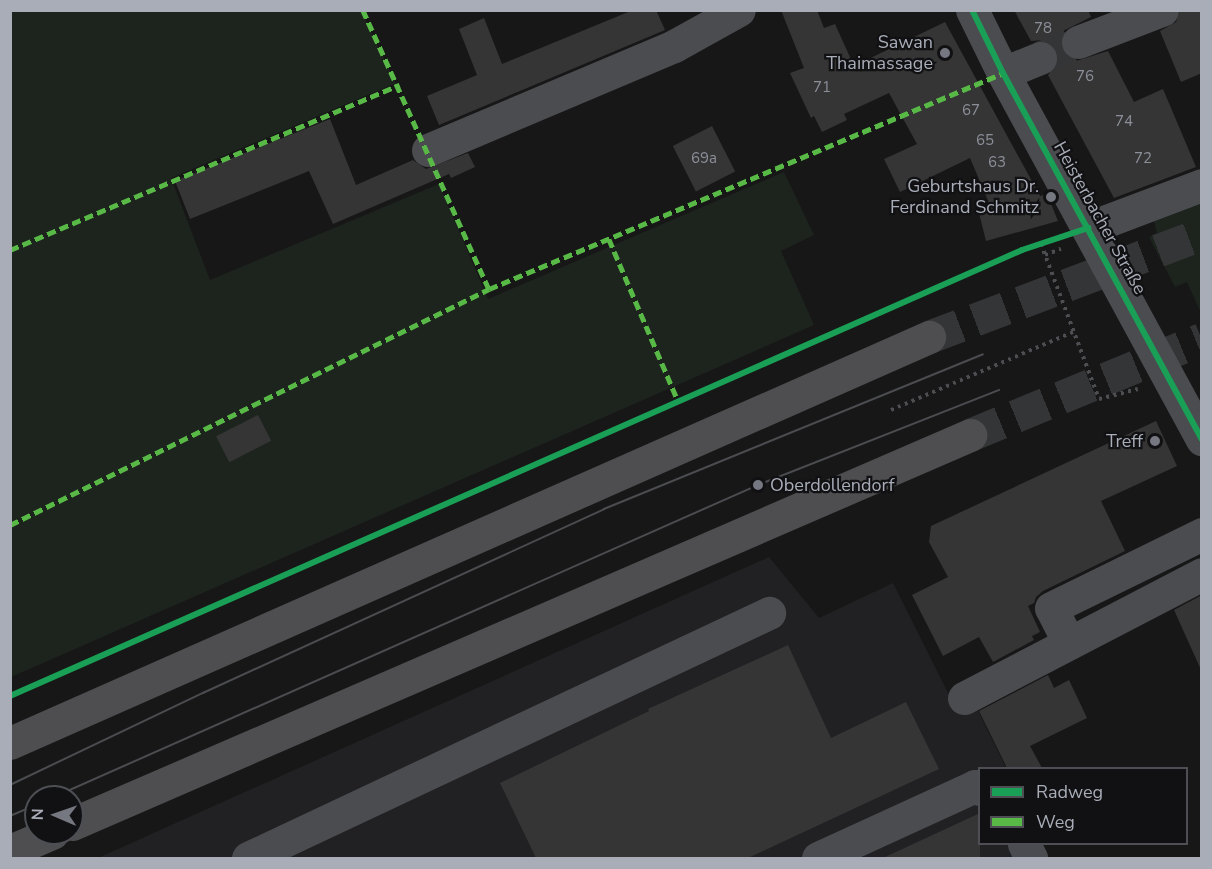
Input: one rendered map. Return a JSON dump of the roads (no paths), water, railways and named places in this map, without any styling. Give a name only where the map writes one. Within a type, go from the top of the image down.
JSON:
[{"type":"highway","points":[[10,742],[929,337]]},
{"type":"highway","points":[[84,819],[970,435]]},
{"type":"highway","points":[[10,851],[24,845]]},
{"type":"street","points":[[428,150],[674,46],[739,10]]},
{"type":"street","name":"Heisterbacher Straße","points":[[972,10],[1003,73],[1077,238],[1202,440]]},
{"type":"street","points":[[1078,42],[1162,10]]},
{"type":"street","points":[[1003,73],[1040,58]]},
{"type":"street","points":[[1077,238],[1202,185]]},
{"type":"street","points":[[1069,643],[1051,608],[1202,534]]},
{"type":"street","points":[[964,698],[1202,574]]},
{"type":"street","points":[[248,858],[769,613]]},
{"type":"street","points":[[819,858],[975,786],[978,788]]},
{"type":"tunnel","points":[[1040,58],[1078,42]]},
{"type":"tunnel","points":[[929,337],[1202,234]]},
{"type":"tunnel","points":[[970,435],[1202,339]]},
{"type":"tram line","points":[[10,785],[203,693],[604,509],[983,354]]},
{"type":"tram line","points":[[81,785],[758,485],[999,390]]},
{"type":"tram line","points":[[10,816],[24,810]]},
{"type":"place","name":"Sawan Thaimassage","points":[[945,53]]},
{"type":"place","name":"Geburtshaus Dr. Ferdinand Schmitz","points":[[1051,197]]},
{"type":"place","name":"Treff","points":[[1155,441]]},
{"type":"place","name":"Oberdollendorf","points":[[758,485]]}]
